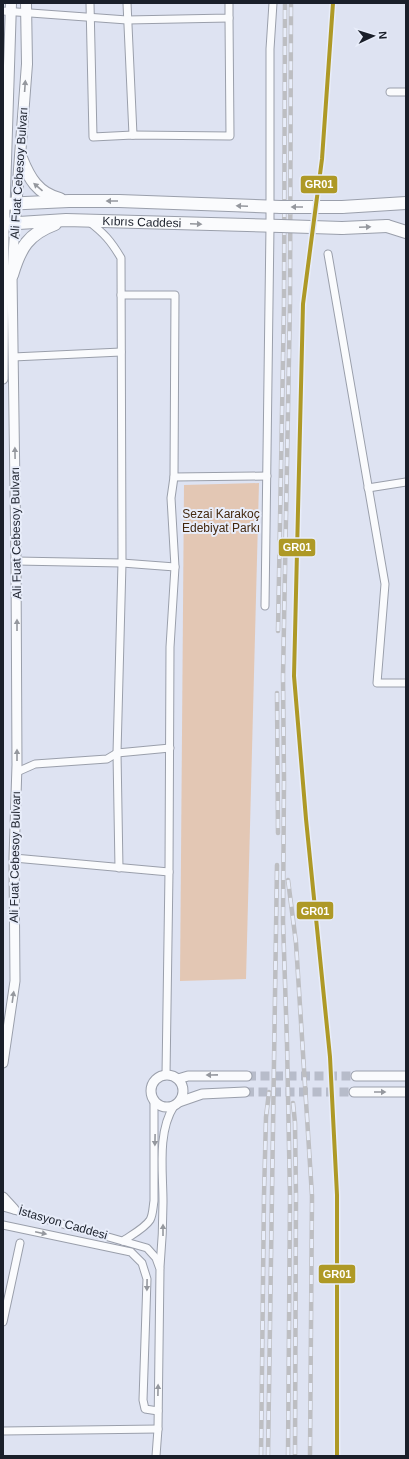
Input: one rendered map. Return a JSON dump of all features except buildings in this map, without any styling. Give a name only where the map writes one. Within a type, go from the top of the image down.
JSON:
[{"type":"main road","name":"Ali Fuat Cebesoy Bulvarı","points":[[7,223],[16,203],[21,158],[21,131],[26,64],[26,8]]},
{"type":"main road","points":[[7,223],[4,204],[4,150],[8,9]]},
{"type":"main road","points":[[21,158],[27,174],[42,191],[50,197],[69,201]]},
{"type":"main road","points":[[4,204],[69,201],[119,201],[275,207],[406,208]]},
{"type":"main road","points":[[342,207],[406,203]]},
{"type":"main road","points":[[6,277],[24,245],[34,235],[42,229],[66,220]]},
{"type":"main road","name":"Kıbrıs Caddesi","points":[[7,223],[66,220],[342,228],[388,226]]},
{"type":"main road","points":[[388,226],[406,227]]},
{"type":"main road","points":[[388,226],[406,232]]},
{"type":"street","points":[[90,3],[93,137],[133,135],[230,136],[229,3]]},
{"type":"street","points":[[127,3],[133,135]]},
{"type":"street","points":[[265,606],[266,476],[276,226],[270,50],[273,3]]},
{"type":"street","points":[[8,9],[26,8],[90,17],[127,20],[229,18]]},
{"type":"street","points":[[390,92],[406,92]]},
{"type":"street","points":[[87,221],[102,232],[111,242],[121,258],[122,563],[117,754],[119,868]]},
{"type":"street","points":[[3,379],[7,223]]},
{"type":"street","points":[[328,254],[385,584],[377,682],[406,683]]},
{"type":"street","name":"Ali Fuat Cebesoy Bulvarı","points":[[3,1063],[15,981],[14,858],[16,772],[16,561],[13,357],[6,277]]},
{"type":"street","points":[[121,295],[175,295],[174,477],[171,498],[175,567],[170,647],[166,1075]]},
{"type":"street","points":[[13,357],[121,352]]},
{"type":"street","points":[[174,477],[266,476]]},
{"type":"street","points":[[368,488],[406,482]]},
{"type":"street","points":[[16,561],[122,563],[175,567]]},
{"type":"street","points":[[16,772],[35,764],[107,759],[117,754],[170,748]]},
{"type":"street","points":[[14,858],[169,872]]},
{"type":"street","points":[[123,1241],[150,1220],[154,1201],[154,1101],[150,1091],[151,1086],[158,1078],[166,1075],[173,1076],[178,1079],[183,1088],[183,1094],[169,1114],[164,1129],[158,1429],[156,1456]]},
{"type":"street","points":[[178,1079],[188,1076],[247,1076]]},
{"type":"street","points":[[356,1076],[406,1076]]},
{"type":"street","points":[[154,1101],[163,1107],[177,1104],[202,1094],[245,1092]]},
{"type":"street","points":[[354,1092],[406,1092]]},
{"type":"street","points":[[3,1197],[14,1209]]},
{"type":"street","name":"İstasyon Caddesi","points":[[3,1207],[147,1248],[156,1258],[160,1269]]},
{"type":"street","points":[[3,1225],[131,1252],[142,1263],[147,1279],[143,1400],[145,1409],[158,1411]]},
{"type":"street","points":[[3,1322],[20,1243]]},
{"type":"street","points":[[3,1431],[158,1429]]},
{"type":"green space","name":"Sezai Karakoç Edebiyat Parkı","points":[[259,483],[246,979],[180,981],[184,485]]},
{"type":"tunnel","points":[[247,1076],[356,1076]]},
{"type":"tunnel","points":[[245,1092],[354,1092]]},
{"type":"railway","points":[[278,631],[284,304],[285,3]]},
{"type":"railway","points":[[288,1456],[290,1197],[283,921],[283,677],[290,304],[291,3]]},
{"type":"railway","points":[[277,693],[278,833]]},
{"type":"railway","points":[[268,1456],[277,865]]},
{"type":"railway","points":[[288,880],[296,943],[312,1196],[310,1456]]},
{"type":"railway","points":[[261,1456],[264,1195],[266,1117],[269,1092]]},
{"type":"railway","points":[[293,1103],[295,1123],[296,1196],[295,1456]]},
{"type":"transit line","name":"GR01","points":[[333,3],[322,159],[303,304],[294,676],[306,819],[330,1057],[337,1195],[337,1456]]}]
